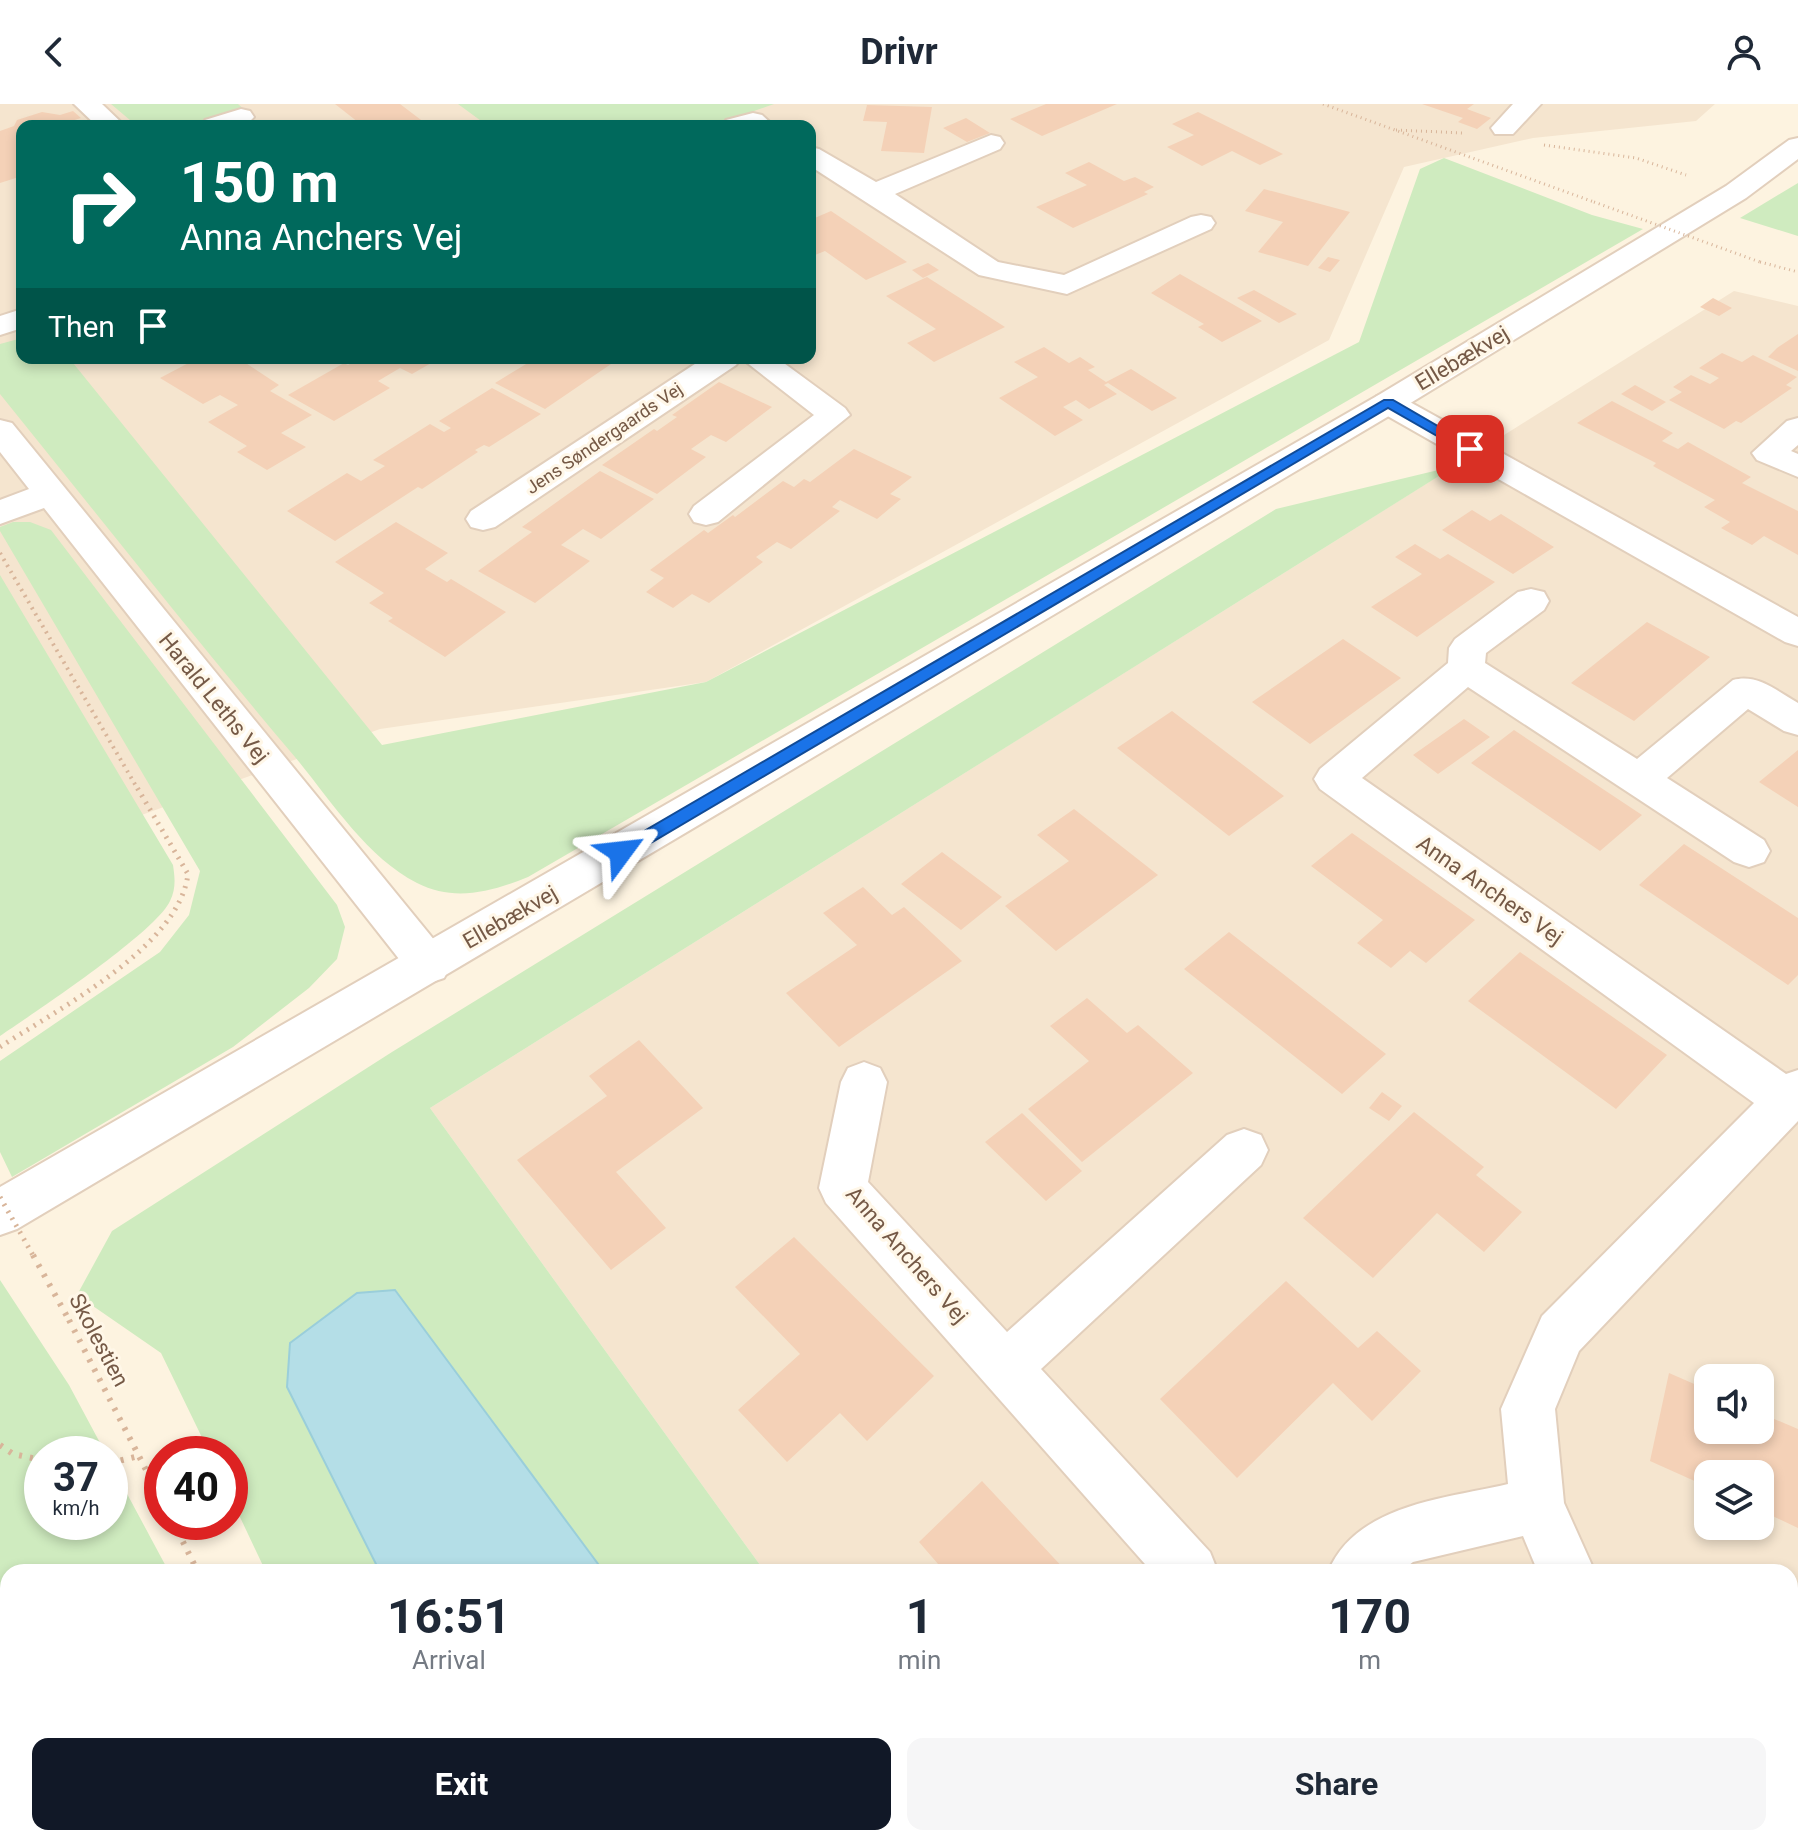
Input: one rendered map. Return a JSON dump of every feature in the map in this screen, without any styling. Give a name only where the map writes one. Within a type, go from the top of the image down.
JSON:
[{"type":"street","points":[[87,104],[105,120]]},
{"type":"street","points":[[1504,128],[1528,104]]},
{"type":"street","points":[[232,120],[241,117]]},
{"type":"street","points":[[874,193],[991,143]]},
{"type":"street","name":"Ellebækvej","points":[[0,1213],[1388,403],[1736,192],[1798,146]]},
{"type":"street","points":[[816,159],[989,269],[1067,285],[1201,223]]},
{"type":"street","name":"Jens Søndergaards Vej","points":[[483,519],[716,364]]},
{"type":"street","points":[[706,514],[834,415],[765,364]]},
{"type":"street","points":[[1388,403],[1798,633]]},
{"type":"street","points":[[1798,428],[1769,453],[1798,467]]},
{"type":"street","name":"Harald Leths Vej","points":[[0,430],[429,965]]},
{"type":"street","points":[[0,513],[50,493]]},
{"type":"street","name":"Anna Anchers Vej","points":[[1531,601],[1468,648],[1466,668],[1334,779],[1793,1096],[1560,1334],[1528,1409],[1537,1505],[1563,1564]]},
{"type":"street","points":[[1466,668],[1749,851]]},
{"type":"street","points":[[1638,780],[1746,690],[1798,721]]},
{"type":"street","name":"Anna Anchers Vej","points":[[864,1082],[843,1188],[1183,1564]]},
{"type":"street","points":[[1005,1368],[1244,1150]]},
{"type":"street","points":[[1366,1564],[1399,1537],[1537,1505]]},
{"type":"path","points":[[1323,104],[1396,130],[1471,134]]},
{"type":"path","points":[[1537,144],[1636,158],[1736,192]]},
{"type":"path","points":[[1594,202],[1760,262],[1798,272]]},
{"type":"path","points":[[0,553],[188,874],[183,899],[166,925],[142,951],[0,1047]]},
{"type":"path","name":"Skolestien","points":[[0,1197],[69,1320],[144,1466]]},
{"type":"path","points":[[0,1445],[13,1454],[24,1456]]},
{"type":"path","points":[[128,1459],[139,1456]]},
{"type":"path","points":[[182,1540],[194,1564]]},
{"type":"shaded area","points":[[0,104],[1715,104],[1696,121],[1533,138],[1404,167],[1329,340],[706,682],[380,729],[0,866]]},
{"type":"shaded area","points":[[1734,291],[1798,306],[1798,1564],[759,1564],[430,1108]]},
{"type":"green space","points":[[111,104],[238,104],[246,111],[218,120],[130,120]]},
{"type":"green space","points":[[458,104],[774,104],[728,120],[480,120]]},
{"type":"green space","points":[[1444,158],[1592,215],[1643,229],[528,877],[472,893],[445,892],[417,883],[365,843],[0,394],[0,344],[16,340],[16,364],[74,364],[382,745],[706,682],[1359,342],[1420,169]]},
{"type":"green space","points":[[1798,183],[1798,236],[1740,218]]},
{"type":"green space","points":[[1455,466],[430,1108],[759,1564],[262,1564],[248,1534],[248,1436],[201,1436],[161,1353],[77,1295],[112,1231],[392,1052],[1276,509]]},
{"type":"green space","points":[[13,522],[30,522],[51,530],[337,905],[345,927],[337,959],[309,988],[233,1047],[12,1177],[0,1152],[0,1061],[160,952],[189,915],[200,871],[0,531],[0,527]]},
{"type":"green space","points":[[0,575],[173,865],[175,879],[170,901],[142,932],[92,972],[0,1036]]},
{"type":"green space","points":[[0,1280],[69,1385],[96,1436],[24,1436],[24,1540],[128,1540],[128,1496],[144,1525],[144,1540],[152,1540],[165,1564],[0,1564]]},
{"type":"water","points":[[395,1290],[598,1564],[376,1564],[287,1387],[290,1343],[357,1293]]},
{"type":"building","points":[[335,104],[400,104],[421,120],[355,120]]},
{"type":"building","points":[[1046,104],[1117,104],[1042,136],[1010,119]]},
{"type":"building","points":[[1422,104],[1474,104],[1467,109],[1491,118],[1477,129],[1458,122],[1463,118]]},
{"type":"building","points":[[867,105],[932,107],[924,153],[881,151],[887,122],[863,121]]},
{"type":"building","points":[[73,111],[81,118],[17,120],[42,112],[60,115]]},
{"type":"building","points":[[1198,112],[1283,154],[1260,165],[1232,151],[1202,166],[1167,147],[1194,135],[1172,124]]},
{"type":"building","points":[[966,118],[990,133],[967,142],[943,128]]},
{"type":"building","points":[[16,122],[16,178],[0,183],[0,131],[14,126]]},
{"type":"building","points":[[1089,162],[1124,181],[1135,177],[1154,187],[1144,192],[1148,194],[1073,228],[1036,207],[1087,185],[1065,173]]},
{"type":"building","points":[[1264,189],[1350,212],[1308,266],[1258,252],[1283,222],[1245,211]]},
{"type":"building","points":[[831,211],[907,262],[866,280],[825,251],[816,255],[816,217]]},
{"type":"building","points":[[1328,257],[1340,260],[1330,272],[1318,268]]},
{"type":"building","points":[[928,263],[939,270],[923,278],[912,270]]},
{"type":"building","points":[[1180,274],[1262,321],[1222,342],[1198,327],[1204,324],[1151,293]]},
{"type":"building","points":[[927,277],[1005,327],[934,362],[907,343],[936,329],[886,296]]},
{"type":"building","points":[[1254,290],[1297,314],[1279,323],[1237,298]]},
{"type":"building","points":[[1713,298],[1732,308],[1719,316],[1700,307]]},
{"type":"building","points":[[1798,334],[1798,371],[1768,357],[1777,348]]},
{"type":"building","points":[[1044,347],[1069,363],[1080,357],[1095,367],[1088,370],[1106,382],[1131,369],[1177,398],[1152,411],[1108,383],[1104,385],[1117,394],[1089,409],[1076,400],[1063,407],[1083,420],[1055,436],[999,398],[1038,377],[1014,362]]},
{"type":"building","points":[[1722,353],[1742,362],[1753,355],[1797,377],[1786,385],[1792,388],[1741,423],[1736,421],[1724,429],[1669,400],[1682,392],[1673,387],[1691,375],[1710,384],[1719,378],[1699,368]]},
{"type":"building","points":[[187,364],[247,364],[279,385],[270,391],[312,415],[281,433],[306,447],[267,470],[237,452],[247,446],[208,422],[238,405],[220,395],[203,404],[160,378]]},
{"type":"building","points":[[342,364],[430,364],[412,374],[400,368],[378,381],[390,388],[334,421],[288,395]]},
{"type":"building","points":[[526,364],[611,364],[545,409],[495,383]]},
{"type":"building","points":[[719,382],[772,407],[726,442],[711,435],[691,449],[706,457],[657,494],[602,465],[677,417],[672,415]]},
{"type":"building","points":[[1635,385],[1666,402],[1652,411],[1621,394]]},
{"type":"building","points":[[492,388],[541,414],[489,447],[484,445],[475,450],[478,452],[422,489],[418,487],[335,541],[287,511],[347,473],[361,481],[385,466],[373,460],[430,424],[444,432],[451,428],[439,421]]},
{"type":"building","points":[[1612,401],[1673,433],[1662,441],[1678,449],[1688,442],[1751,477],[1742,483],[1798,511],[1798,555],[1764,536],[1752,545],[1721,528],[1730,522],[1704,507],[1715,500],[1653,466],[1656,463],[1577,423]]},
{"type":"building","points":[[854,449],[912,477],[890,494],[901,499],[877,519],[840,500],[832,507],[840,511],[791,549],[777,542],[756,557],[763,562],[709,603],[692,594],[673,608],[646,592],[664,578],[650,570],[704,530],[708,533],[733,515],[735,517],[783,481],[794,487],[804,479],[810,482]]},
{"type":"building","points":[[600,471],[654,499],[601,539],[583,529],[561,545],[590,561],[535,603],[478,571],[532,532],[522,527]]},
{"type":"building","points":[[1472,510],[1490,521],[1501,514],[1554,547],[1513,574],[1442,530]]},
{"type":"building","points":[[396,522],[448,553],[425,569],[447,582],[451,579],[506,612],[445,657],[388,621],[393,618],[369,603],[384,593],[335,562]]},
{"type":"building","points":[[1415,544],[1440,559],[1448,554],[1495,582],[1417,637],[1371,607],[1422,574],[1395,557]]},
{"type":"building","points":[[1647,622],[1710,657],[1634,721],[1571,683]]},
{"type":"building","points":[[1343,639],[1401,678],[1310,744],[1252,702]]},
{"type":"building","points":[[1172,711],[1284,796],[1229,836],[1117,748]]},
{"type":"building","points":[[1464,719],[1490,737],[1438,774],[1413,755]]},
{"type":"building","points":[[1514,730],[1642,815],[1600,851],[1471,763]]},
{"type":"building","points":[[1798,750],[1798,807],[1759,782]]},
{"type":"building","points":[[1074,809],[1158,875],[1056,951],[1005,906],[1069,861],[1037,835]]},
{"type":"building","points":[[1352,833],[1475,920],[1426,963],[1410,951],[1391,968],[1357,943],[1383,920],[1311,866]]},
{"type":"building","points":[[1684,844],[1798,918],[1798,975],[1788,985],[1639,885]]},
{"type":"building","points":[[942,852],[1002,897],[961,930],[901,884]]},
{"type":"building","points":[[863,887],[892,915],[904,907],[962,961],[839,1047],[786,993],[857,945],[823,913]]},
{"type":"building","points":[[1229,932],[1386,1054],[1342,1094],[1184,969]]},
{"type":"building","points":[[1520,952],[1667,1055],[1616,1109],[1468,1001]]},
{"type":"building","points":[[1087,998],[1127,1033],[1138,1025],[1193,1073],[1082,1162],[1028,1109],[1089,1061],[1050,1026]]},
{"type":"building","points":[[639,1040],[703,1108],[616,1172],[666,1228],[611,1270],[517,1160],[607,1096],[589,1076]]},
{"type":"building","points":[[1382,1092],[1402,1106],[1389,1121],[1369,1108]]},
{"type":"building","points":[[1414,1112],[1484,1167],[1476,1175],[1522,1212],[1484,1252],[1437,1213],[1373,1278],[1303,1218]]},
{"type":"building","points":[[1022,1113],[1082,1171],[1046,1201],[985,1142]]},
{"type":"building","points":[[794,1237],[934,1376],[867,1441],[840,1413],[787,1462],[738,1410],[800,1354],[735,1287]]},
{"type":"building","points":[[1286,1281],[1358,1348],[1377,1331],[1421,1371],[1372,1421],[1333,1383],[1237,1478],[1160,1399]]},
{"type":"building","points":[[1669,1373],[1694,1384],[1694,1444],[1774,1444],[1774,1419],[1798,1429],[1798,1528],[1774,1517],[1774,1460],[1694,1460],[1694,1481],[1650,1461]]},
{"type":"building","points":[[982,1481],[1060,1564],[938,1564],[919,1542]]},
{"type":"route","points":[[621,852],[1388,403],[1470,449]]}]
